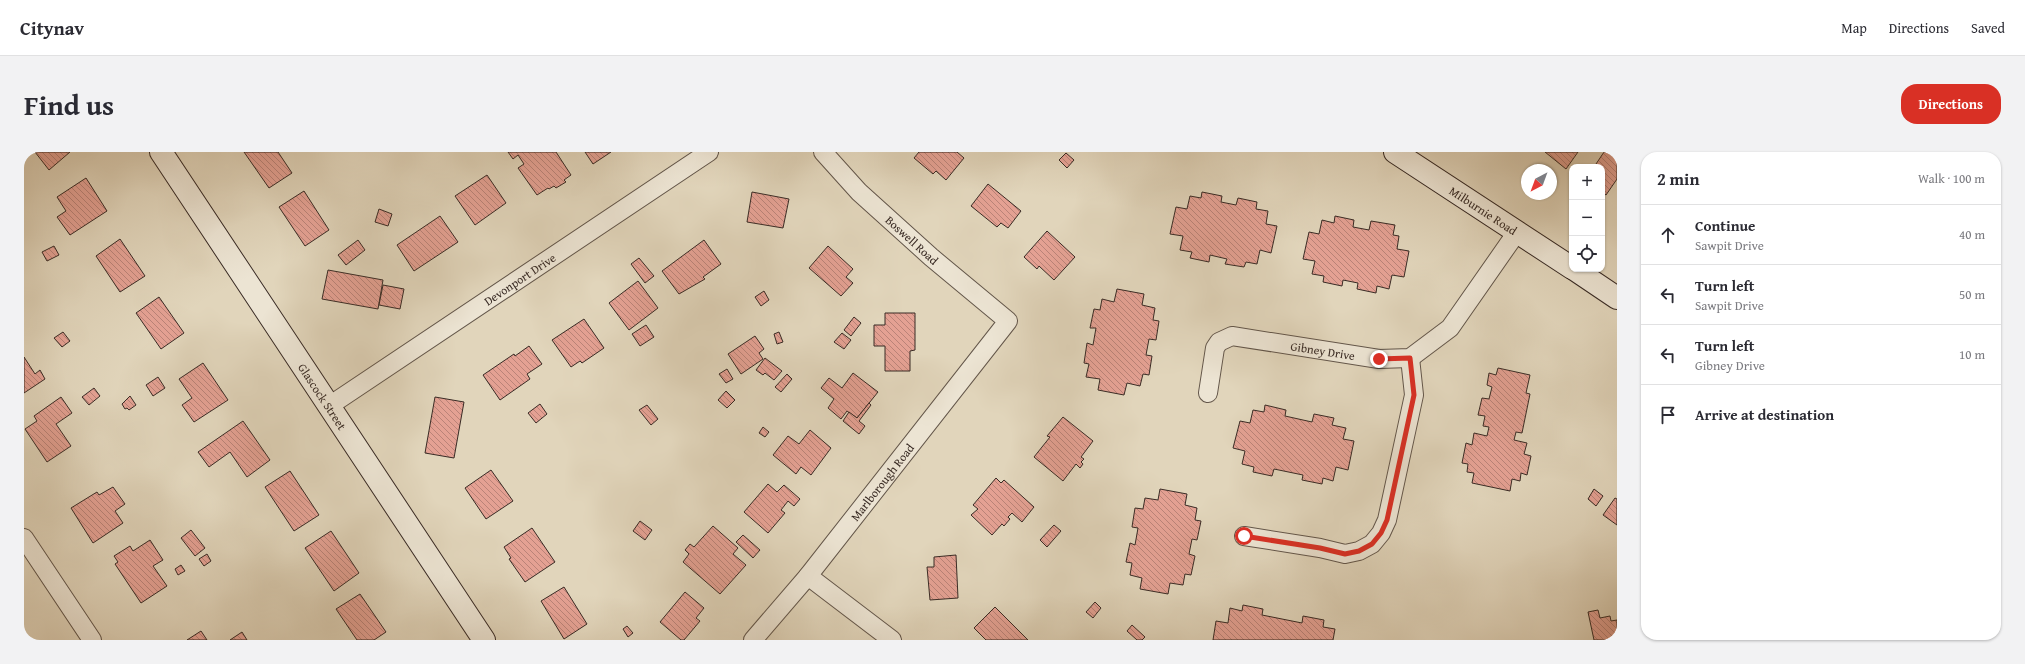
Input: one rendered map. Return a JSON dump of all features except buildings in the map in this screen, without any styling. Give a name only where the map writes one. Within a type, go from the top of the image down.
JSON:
[{"type":"street","name":"Glascock Street","points":[[161,152],[484,640]]},
{"type":"street","name":"Devonport Drive","points":[[329,406],[710,152]]},
{"type":"street","name":"Boswell Road","points":[[823,152],[859,192],[930,257],[1008,321]]},
{"type":"street","name":"Milburnie Road","points":[[1396,152],[1569,265]]},
{"type":"street","points":[[1244,536],[1320,548],[1345,554],[1359,551],[1372,544],[1381,533],[1387,520],[1414,395],[1410,358],[1450,328],[1517,232]]},
{"type":"street","name":"Milburnie Road","points":[[1579,272],[1617,298]]},
{"type":"street","name":"Marlborough Road","points":[[753,640],[808,576],[1008,321]]},
{"type":"street","name":"Gibney Drive","points":[[1208,393],[1215,348],[1219,342],[1232,336],[1379,359],[1410,358]]},
{"type":"street","points":[[24,538],[92,640]]},
{"type":"street","points":[[808,576],[892,640]]},
{"type":"route","points":[[1244,536],[1320,548],[1345,554],[1359,551],[1372,544],[1381,533],[1387,520],[1414,395],[1410,358],[1379,359]]}]
